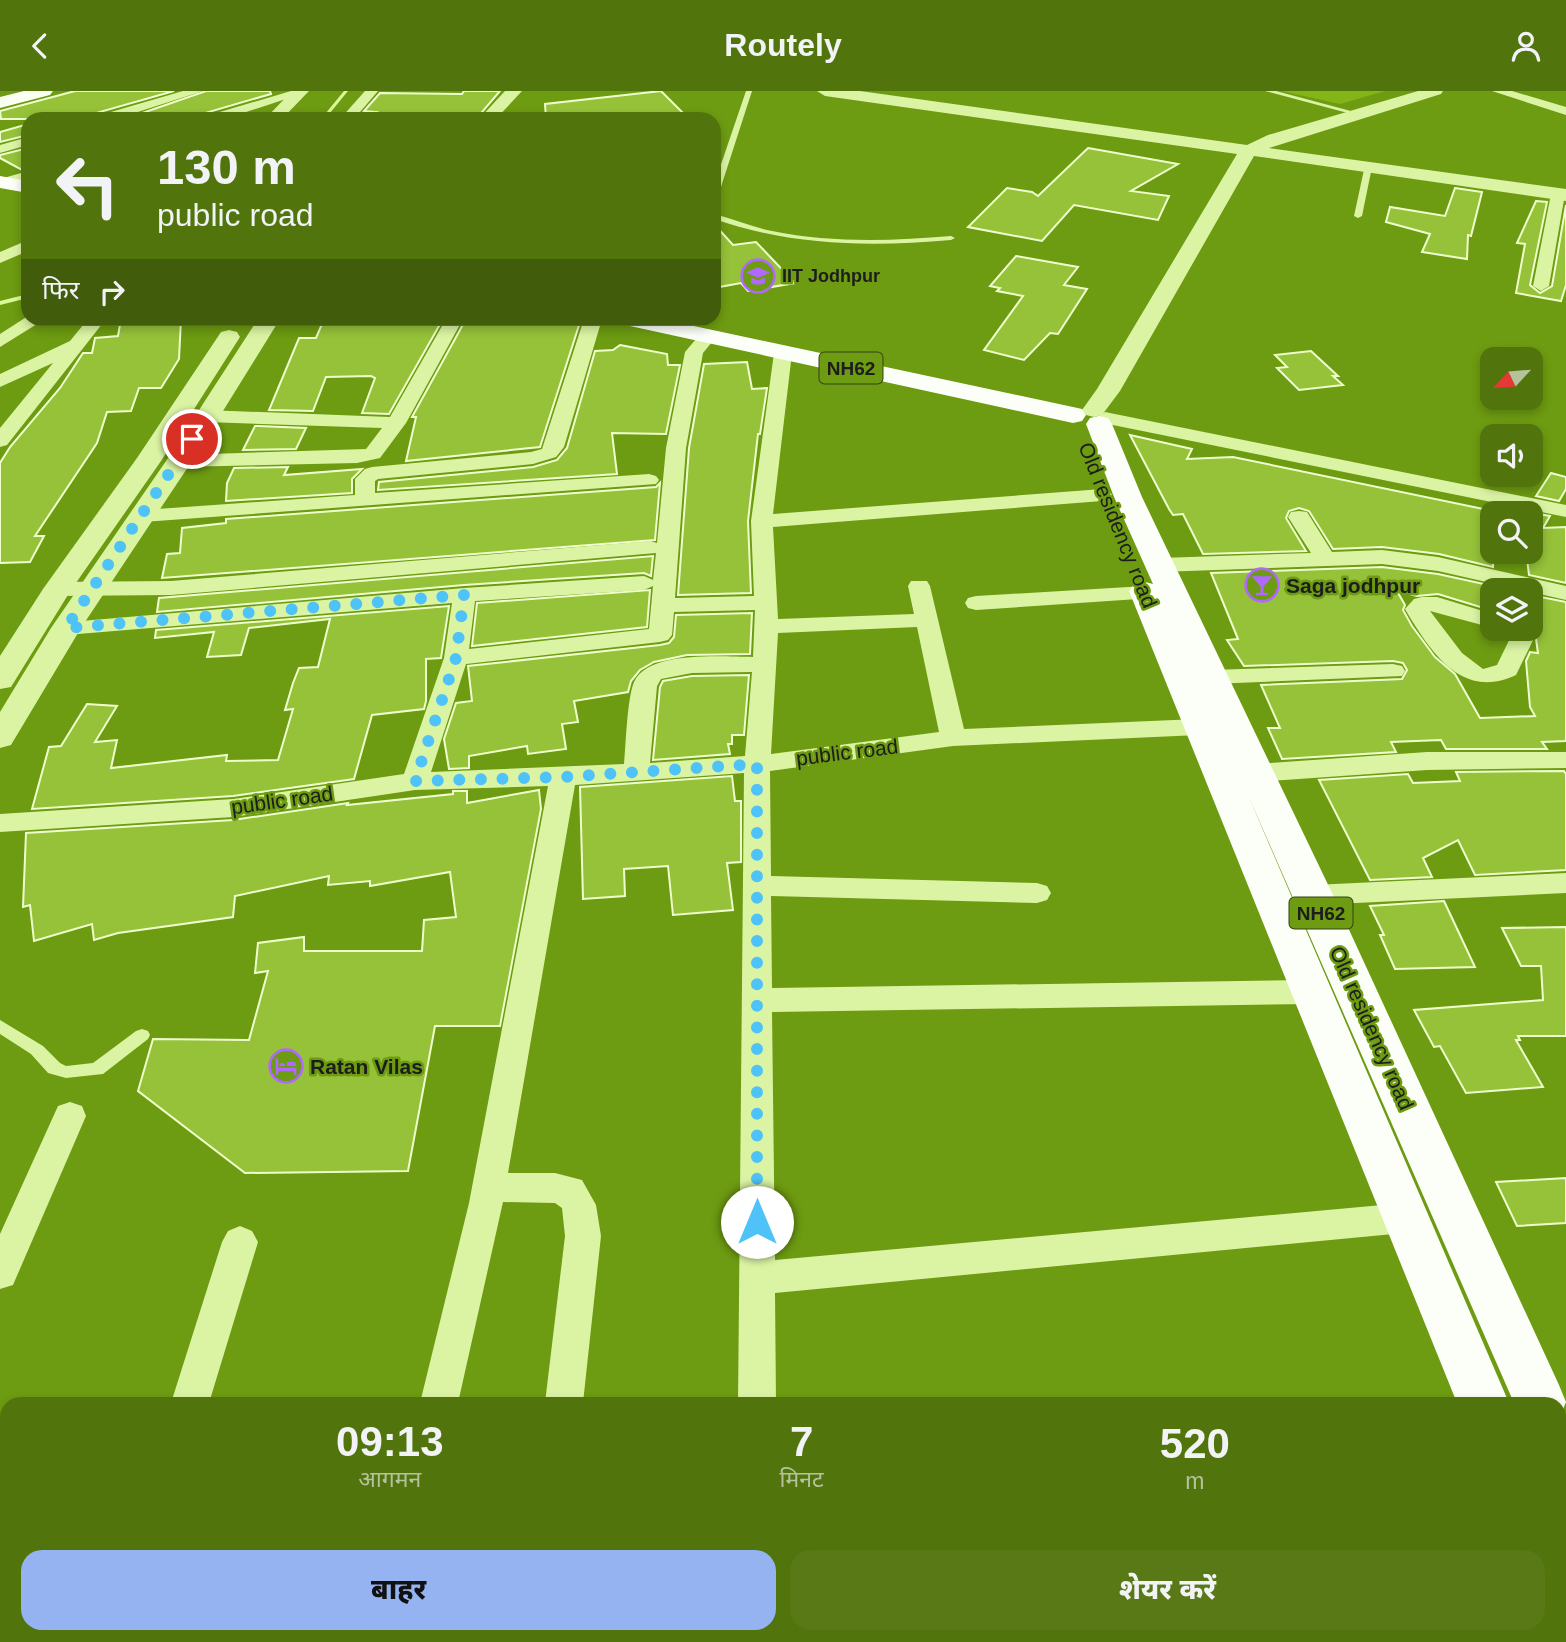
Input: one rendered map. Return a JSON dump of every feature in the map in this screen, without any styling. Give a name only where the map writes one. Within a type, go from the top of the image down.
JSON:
[{"type":"highway","points":[[1,185],[21,186]]},
{"type":"highway","points":[[1,185],[21,192]]},
{"type":"highway","name":"Old residency road","points":[[662,326],[1088,416]]},
{"type":"highway","name":"NH62","points":[[702,326],[1088,416]]},
{"type":"highway","name":"Old residency road","points":[[1088,416],[1102,495],[1212,677],[1217,726],[1256,773],[1537,1397]]},
{"type":"highway","name":"Old residency road","points":[[1088,416],[1128,497],[1153,579],[1217,726],[1312,992],[1480,1397]]},
{"type":"main road","points":[[0,96],[16,91]]},
{"type":"main road","points":[[0,103],[44,91]]},
{"type":"street","points":[[126,112],[197,91]]},
{"type":"street","points":[[353,112],[372,91]]},
{"type":"street","points":[[494,112],[514,91]]},
{"type":"street","points":[[825,91],[1562,194],[1541,286]]},
{"type":"street","points":[[1435,91],[1265,142],[1248,151],[1108,391],[1088,416],[1566,510]]},
{"type":"street","points":[[1498,91],[1566,111]]},
{"type":"street","points":[[235,112],[304,92]]},
{"type":"street","points":[[281,112],[304,92]]},
{"type":"street","points":[[291,112],[304,92]]},
{"type":"street","points":[[0,149],[21,143]]},
{"type":"street","points":[[1,185],[21,178]]},
{"type":"street","points":[[2,257],[21,248]]},
{"type":"street","points":[[2,257],[21,260]]},
{"type":"street","points":[[0,320],[21,317]]},
{"type":"street","points":[[0,342],[25,326]]},
{"type":"street","points":[[0,441],[92,326]]},
{"type":"street","points":[[0,680],[57,589],[148,461],[237,326]]},
{"type":"street","points":[[0,738],[66,628],[143,516],[264,326]]},
{"type":"street","points":[[179,461],[364,456],[378,450],[450,326]]},
{"type":"street","points":[[365,500],[365,479],[372,473],[533,458],[549,453],[554,447],[591,326]]},
{"type":"street","points":[[456,658],[660,635],[676,448],[694,352],[708,336]]},
{"type":"street","points":[[0,381],[79,343]]},
{"type":"street","points":[[757,1397],[757,764],[766,665],[767,615],[762,521],[783,353]]},
{"type":"street","points":[[206,417],[396,423]]},
{"type":"street","points":[[143,516],[649,479]]},
{"type":"street","points":[[762,521],[1102,495]]},
{"type":"street","points":[[1299,517],[1325,558]]},
{"type":"street","points":[[57,589],[171,588],[650,548]]},
{"type":"street","points":[[976,603],[1325,558],[1411,560],[1493,578]]},
{"type":"street","points":[[66,628],[644,583]]},
{"type":"street","points":[[919,586],[953,738]]},
{"type":"street","points":[[1543,589],[1566,593]]},
{"type":"street","points":[[415,781],[456,658],[464,595]]},
{"type":"street","points":[[1480,617],[1437,604],[1422,604],[1417,609],[1460,667],[1474,675],[1501,674],[1507,670],[1519,641]]},
{"type":"street","points":[[661,605],[767,615],[926,620]]},
{"type":"street","points":[[635,772],[645,686],[648,678],[655,672],[679,666],[766,665]]},
{"type":"street","points":[[1212,677],[1393,671]]},
{"type":"street","name":"public road","points":[[0,824],[220,809],[415,781],[563,777],[757,764],[953,738],[1217,726]]},
{"type":"street","points":[[1256,773],[1427,761],[1566,759]]},
{"type":"street","points":[[440,1397],[488,1187],[563,777]]},
{"type":"street","points":[[1312,895],[1566,883]]},
{"type":"street","points":[[759,886],[1037,893]]},
{"type":"street","points":[[758,1000],[1312,992]]},
{"type":"street","points":[[0,1273],[70,1116]]},
{"type":"street","points":[[488,1187],[555,1188],[570,1191],[579,1205],[583,1236],[565,1397]]},
{"type":"street","points":[[757,1278],[1404,1218]]},
{"type":"street","points":[[192,1397],[240,1242]]},
{"type":"lane","points":[[721,173],[749,91]]},
{"type":"lane","points":[[1268,91],[1359,114]]},
{"type":"lane","points":[[1358,216],[1368,167]]},
{"type":"lane","points":[[721,219],[735,225],[837,244],[890,244],[951,238]]},
{"type":"lane","points":[[0,1026],[37,1050],[54,1068],[66,1072],[97,1069],[142,1035]]},
{"type":"green space","points":[[1281,91],[1385,91],[1340,104]]},
{"type":"building","points":[[75,91],[174,91],[100,112],[21,112],[21,119],[1,119],[0,111]]},
{"type":"building","points":[[206,91],[270,91],[271,94],[208,112],[145,112]]},
{"type":"building","points":[[464,91],[500,91],[482,112],[364,111],[380,93],[462,94]]},
{"type":"building","points":[[661,91],[682,112],[546,112],[545,104]]},
{"type":"building","points":[[21,126],[21,137],[0,142],[0,132]]},
{"type":"building","points":[[1088,148],[1178,164],[1131,191],[1169,196],[1158,220],[1074,205],[1042,241],[968,227],[1007,188],[1032,192],[1038,196]]},
{"type":"building","points":[[21,150],[21,169],[0,158],[0,155]]},
{"type":"building","points":[[1455,188],[1482,192],[1471,236],[1468,235],[1467,259],[1422,252],[1430,234],[1386,222],[1390,207],[1445,216]]},
{"type":"building","points":[[1536,201],[1547,202],[1530,285],[1540,293],[1552,286],[1566,205],[1566,285],[1561,301],[1516,293],[1525,244],[1517,243]]},
{"type":"building","points":[[721,232],[733,245],[756,242],[795,283],[748,291],[741,283],[721,287]]},
{"type":"building","points":[[1016,256],[1078,267],[1064,285],[1087,289],[1058,334],[1050,333],[1024,360],[984,350],[1023,296],[997,291],[1000,288],[990,286]]},
{"type":"building","points":[[120,326],[181,326],[179,359],[161,388],[139,388],[131,411],[107,412],[97,443],[35,536],[44,536],[30,562],[0,563],[0,463],[10,447],[60,388],[83,353],[92,353],[95,338],[118,336]]},
{"type":"building","points":[[321,326],[439,326],[389,414],[362,413],[375,378],[371,376],[326,377],[313,411],[269,410],[299,338],[316,338]]},
{"type":"building","points":[[462,326],[579,326],[540,447],[406,461],[416,417],[412,417]]},
{"type":"building","points":[[620,345],[667,354],[668,365],[680,365],[666,434],[612,433],[617,474],[378,490],[379,482],[533,467],[557,460],[567,448],[595,351],[613,350]]},
{"type":"building","points":[[1311,351],[1338,376],[1333,376],[1343,385],[1299,390],[1277,368],[1287,367],[1275,355]]},
{"type":"building","points":[[747,362],[752,389],[767,388],[758,434],[748,521],[751,593],[678,595],[689,448],[704,364]]},
{"type":"building","points":[[255,426],[306,428],[296,449],[243,450]]},
{"type":"building","points":[[1130,435],[1192,449],[1187,459],[1233,457],[1480,508],[1480,564],[1439,554],[1382,547],[1333,549],[1309,511],[1299,508],[1289,511],[1286,518],[1306,551],[1203,554],[1183,514],[1173,515]]},
{"type":"building","points":[[288,467],[284,475],[362,469],[352,479],[352,493],[226,501],[227,483],[234,468]]},
{"type":"building","points":[[1551,473],[1566,477],[1566,489],[1559,501],[1536,496]]},
{"type":"building","points":[[660,483],[655,540],[162,578],[167,554],[180,553],[182,528],[226,523],[226,519],[656,487]]},
{"type":"building","points":[[1543,515],[1550,516],[1543,528]]},
{"type":"building","points":[[1566,527],[1566,583],[1529,575],[1528,564],[1543,564],[1543,528]]},
{"type":"building","points":[[653,556],[651,576],[644,573],[464,585],[157,612],[159,598]]},
{"type":"building","points":[[1382,567],[1438,574],[1480,583],[1480,607],[1438,594],[1417,596],[1397,591],[1412,626],[1435,657],[1455,674],[1480,718],[1535,716],[1530,707],[1526,661],[1530,652],[1538,653],[1536,641],[1543,641],[1543,597],[1566,602],[1566,741],[1542,742],[1547,749],[1446,749],[1441,740],[1391,742],[1396,752],[1282,759],[1268,728],[1280,728],[1261,685],[1402,679],[1407,670],[1403,663],[1393,661],[1244,666],[1227,640],[1238,639],[1211,573]]},
{"type":"building","points":[[650,590],[647,627],[472,646],[477,603]]},
{"type":"building","points":[[449,606],[441,658],[426,659],[424,709],[372,715],[354,779],[233,796],[32,809],[49,747],[61,746],[87,704],[117,706],[95,742],[117,740],[111,768],[227,755],[226,761],[278,760],[293,709],[285,710],[293,683],[299,668],[318,667],[330,619],[249,628],[241,655],[207,657],[214,632],[155,638],[156,630]]},
{"type":"building","points":[[752,613],[750,654],[687,655],[654,662],[640,670],[631,681],[628,692],[574,701],[578,722],[562,724],[566,749],[528,754],[527,746],[469,756],[469,768],[449,769],[444,739],[456,703],[472,701],[468,666],[660,645],[669,643],[674,637],[676,615]]},
{"type":"building","points":[[749,675],[744,735],[732,735],[732,744],[728,744],[730,754],[653,760],[660,687],[663,681],[692,676]]},
{"type":"building","points":[[1564,771],[1566,870],[1475,875],[1458,840],[1423,858],[1432,877],[1370,880],[1319,780],[1408,774],[1413,783],[1460,781],[1456,772]]},
{"type":"building","points":[[732,776],[735,801],[741,801],[741,862],[727,863],[733,910],[673,915],[668,866],[624,869],[625,896],[583,899],[580,787]]},
{"type":"building","points":[[539,790],[541,809],[500,1026],[435,1026],[408,1171],[245,1173],[138,1091],[153,1039],[249,1040],[268,971],[255,973],[258,943],[304,937],[304,951],[422,951],[424,920],[456,917],[450,872],[370,886],[370,881],[328,885],[329,876],[235,896],[233,917],[118,933],[94,940],[92,924],[34,941],[30,905],[23,907],[26,833],[233,820],[348,803],[347,805],[453,794],[453,791],[467,791],[467,803]]},
{"type":"building","points":[[1444,901],[1475,967],[1395,969],[1380,935],[1384,935],[1370,906]]},
{"type":"building","points":[[1566,927],[1566,1036],[1518,1036],[1520,1040],[1516,1040],[1543,1087],[1466,1093],[1440,1046],[1434,1047],[1414,1010],[1543,1000],[1541,966],[1521,966],[1502,928]]},
{"type":"building","points":[[1566,1178],[1566,1223],[1517,1226],[1496,1182]]},
{"type":"waterway","points":[[329,112],[346,91]]},
{"type":"waterway","points":[[0,303],[21,298]]},
{"type":"place","name":"IIT Jodhpur","points":[[758,276]]},
{"type":"place","name":"Saga jodhpur","points":[[1262,585]]},
{"type":"place","name":"Ratan Vilas","points":[[286,1066]]},
{"type":"route","points":[[192,439],[66,628],[464,595],[456,658],[415,781],[563,777],[757,764],[757,1222]]}]
